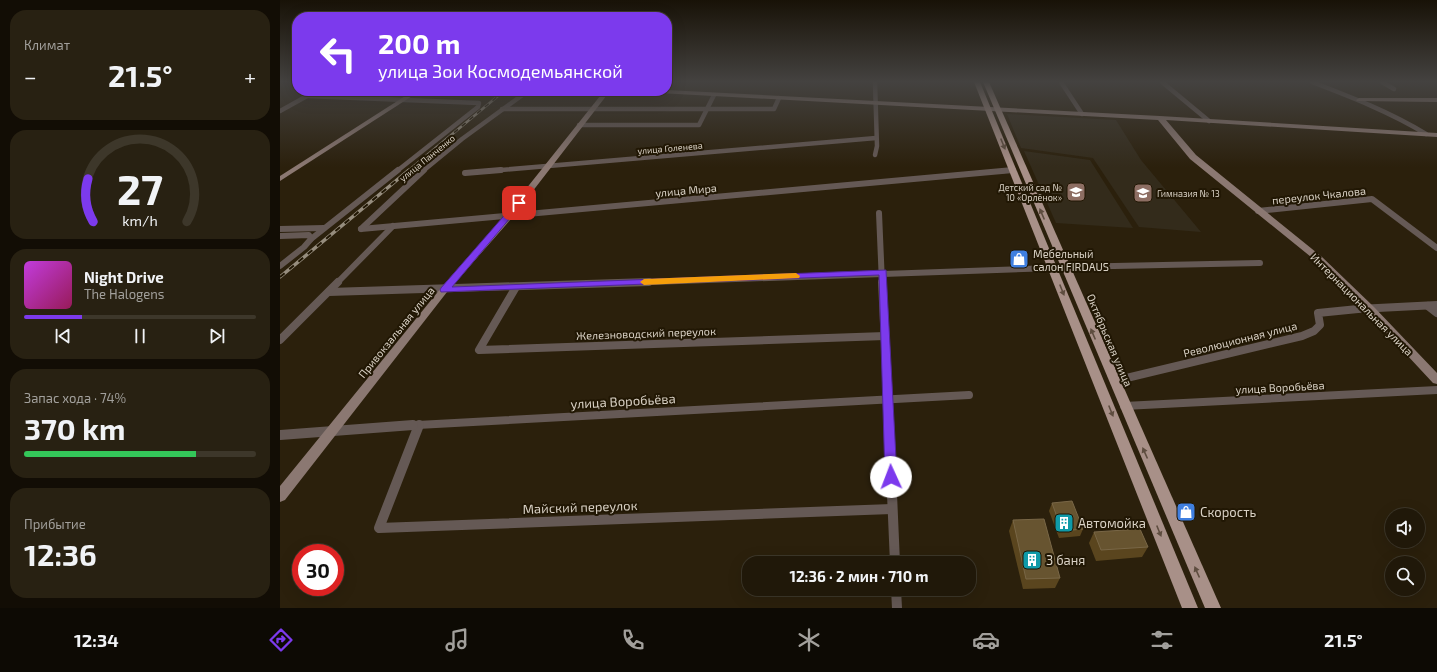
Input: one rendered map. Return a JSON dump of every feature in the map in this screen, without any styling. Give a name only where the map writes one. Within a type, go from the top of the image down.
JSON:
[{"type":"main road","name":"Октябрьская улица","points":[[993,110],[1013,170],[1190,608]]},
{"type":"main road","name":"Октябрьская улица","points":[[994,110],[1064,267],[1213,608]]},
{"type":"street","points":[[280,179],[386,110]]},
{"type":"street","points":[[280,266],[304,247],[324,228],[377,188],[474,110]]},
{"type":"street","name":"улица Панченко","points":[[361,229],[379,210],[419,174],[500,110]]},
{"type":"street","name":"Привокзальная улица","points":[[280,496],[444,290],[509,216],[591,110]]},
{"type":"street","points":[[579,125],[699,124],[706,110]]},
{"type":"street","points":[[875,155],[877,146],[876,110]]},
{"type":"street","points":[[1017,110],[1437,135]]},
{"type":"street","points":[[1080,110],[1082,114]]},
{"type":"street","points":[[1196,110],[1209,121]]},
{"type":"street","points":[[1381,110],[1408,123],[1426,134]]},
{"type":"street","name":"Интернациональная улица","points":[[1160,118],[1193,157],[1319,259],[1370,309],[1437,380]]},
{"type":"street","name":"улица Голенева","points":[[465,173],[876,138]]},
{"type":"street","name":"улица Мира","points":[[361,229],[1013,170]]},
{"type":"street","name":"переулок Чкалова","points":[[1258,211],[1372,199],[1437,248]]},
{"type":"street","points":[[879,213],[883,272],[895,556]]},
{"type":"street","points":[[280,340],[393,226]]},
{"type":"street","points":[[280,229],[324,228]]},
{"type":"street","points":[[280,236],[309,235],[311,239]]},
{"type":"street","points":[[1064,267],[1260,263]]},
{"type":"street","points":[[329,292],[444,290],[883,272],[1053,268]]},
{"type":"street","name":"Железноводский переулок","points":[[516,287],[479,350],[885,336]]},
{"type":"street","name":"Революционная улица","points":[[1114,381],[1302,336],[1314,331],[1320,325],[1318,314],[1358,309],[1437,305]]},
{"type":"street","points":[[1428,306],[1437,313]]},
{"type":"street","name":"улица Воробьёва","points":[[1124,406],[1437,390]]},
{"type":"street","name":"улица Воробьёва","points":[[280,435],[419,425],[969,395]]},
{"type":"street","name":"Майский переулок","points":[[419,425],[379,528],[892,509]]},
{"type":"street","points":[[896,596],[896,608]]},
{"type":"shaded area","name":"Гимназия № 13","points":[[1007,114],[1116,120],[1141,160],[1201,232],[1139,227],[1093,158],[1021,148]]},
{"type":"shaded area","name":"Детский сад № 10 «Орлёнок»","points":[[1024,151],[1090,160],[1133,228],[1056,223]]},
{"type":"building","points":[[1072,501],[1083,529],[1062,531],[1052,503]]},
{"type":"building","name":"3 баня","points":[[1044,519],[1060,578],[1026,579],[1013,520]]},
{"type":"building","points":[[1140,529],[1148,547],[1101,550],[1094,532]]},
{"type":"railway","points":[[408,171],[481,110]]},
{"type":"railway","points":[[280,277],[409,170]]},
{"type":"slow traffic","points":[[644,282],[796,276]]},
{"type":"place","name":"Детский сад № 10 «Орлёнок»","points":[[1076,192]]},
{"type":"place","name":"Гимназия № 13","points":[[1143,193]]},
{"type":"place","name":"Мебельный салон FIRDAUS","points":[[1019,259]]},
{"type":"place","name":"Скорость","points":[[1186,512]]},
{"type":"place","name":"Автомойка","points":[[1064,523]]},
{"type":"place","name":"3 баня","points":[[1032,560]]},
{"type":"route","points":[[519,203],[444,290],[883,272],[891,477]]}]
